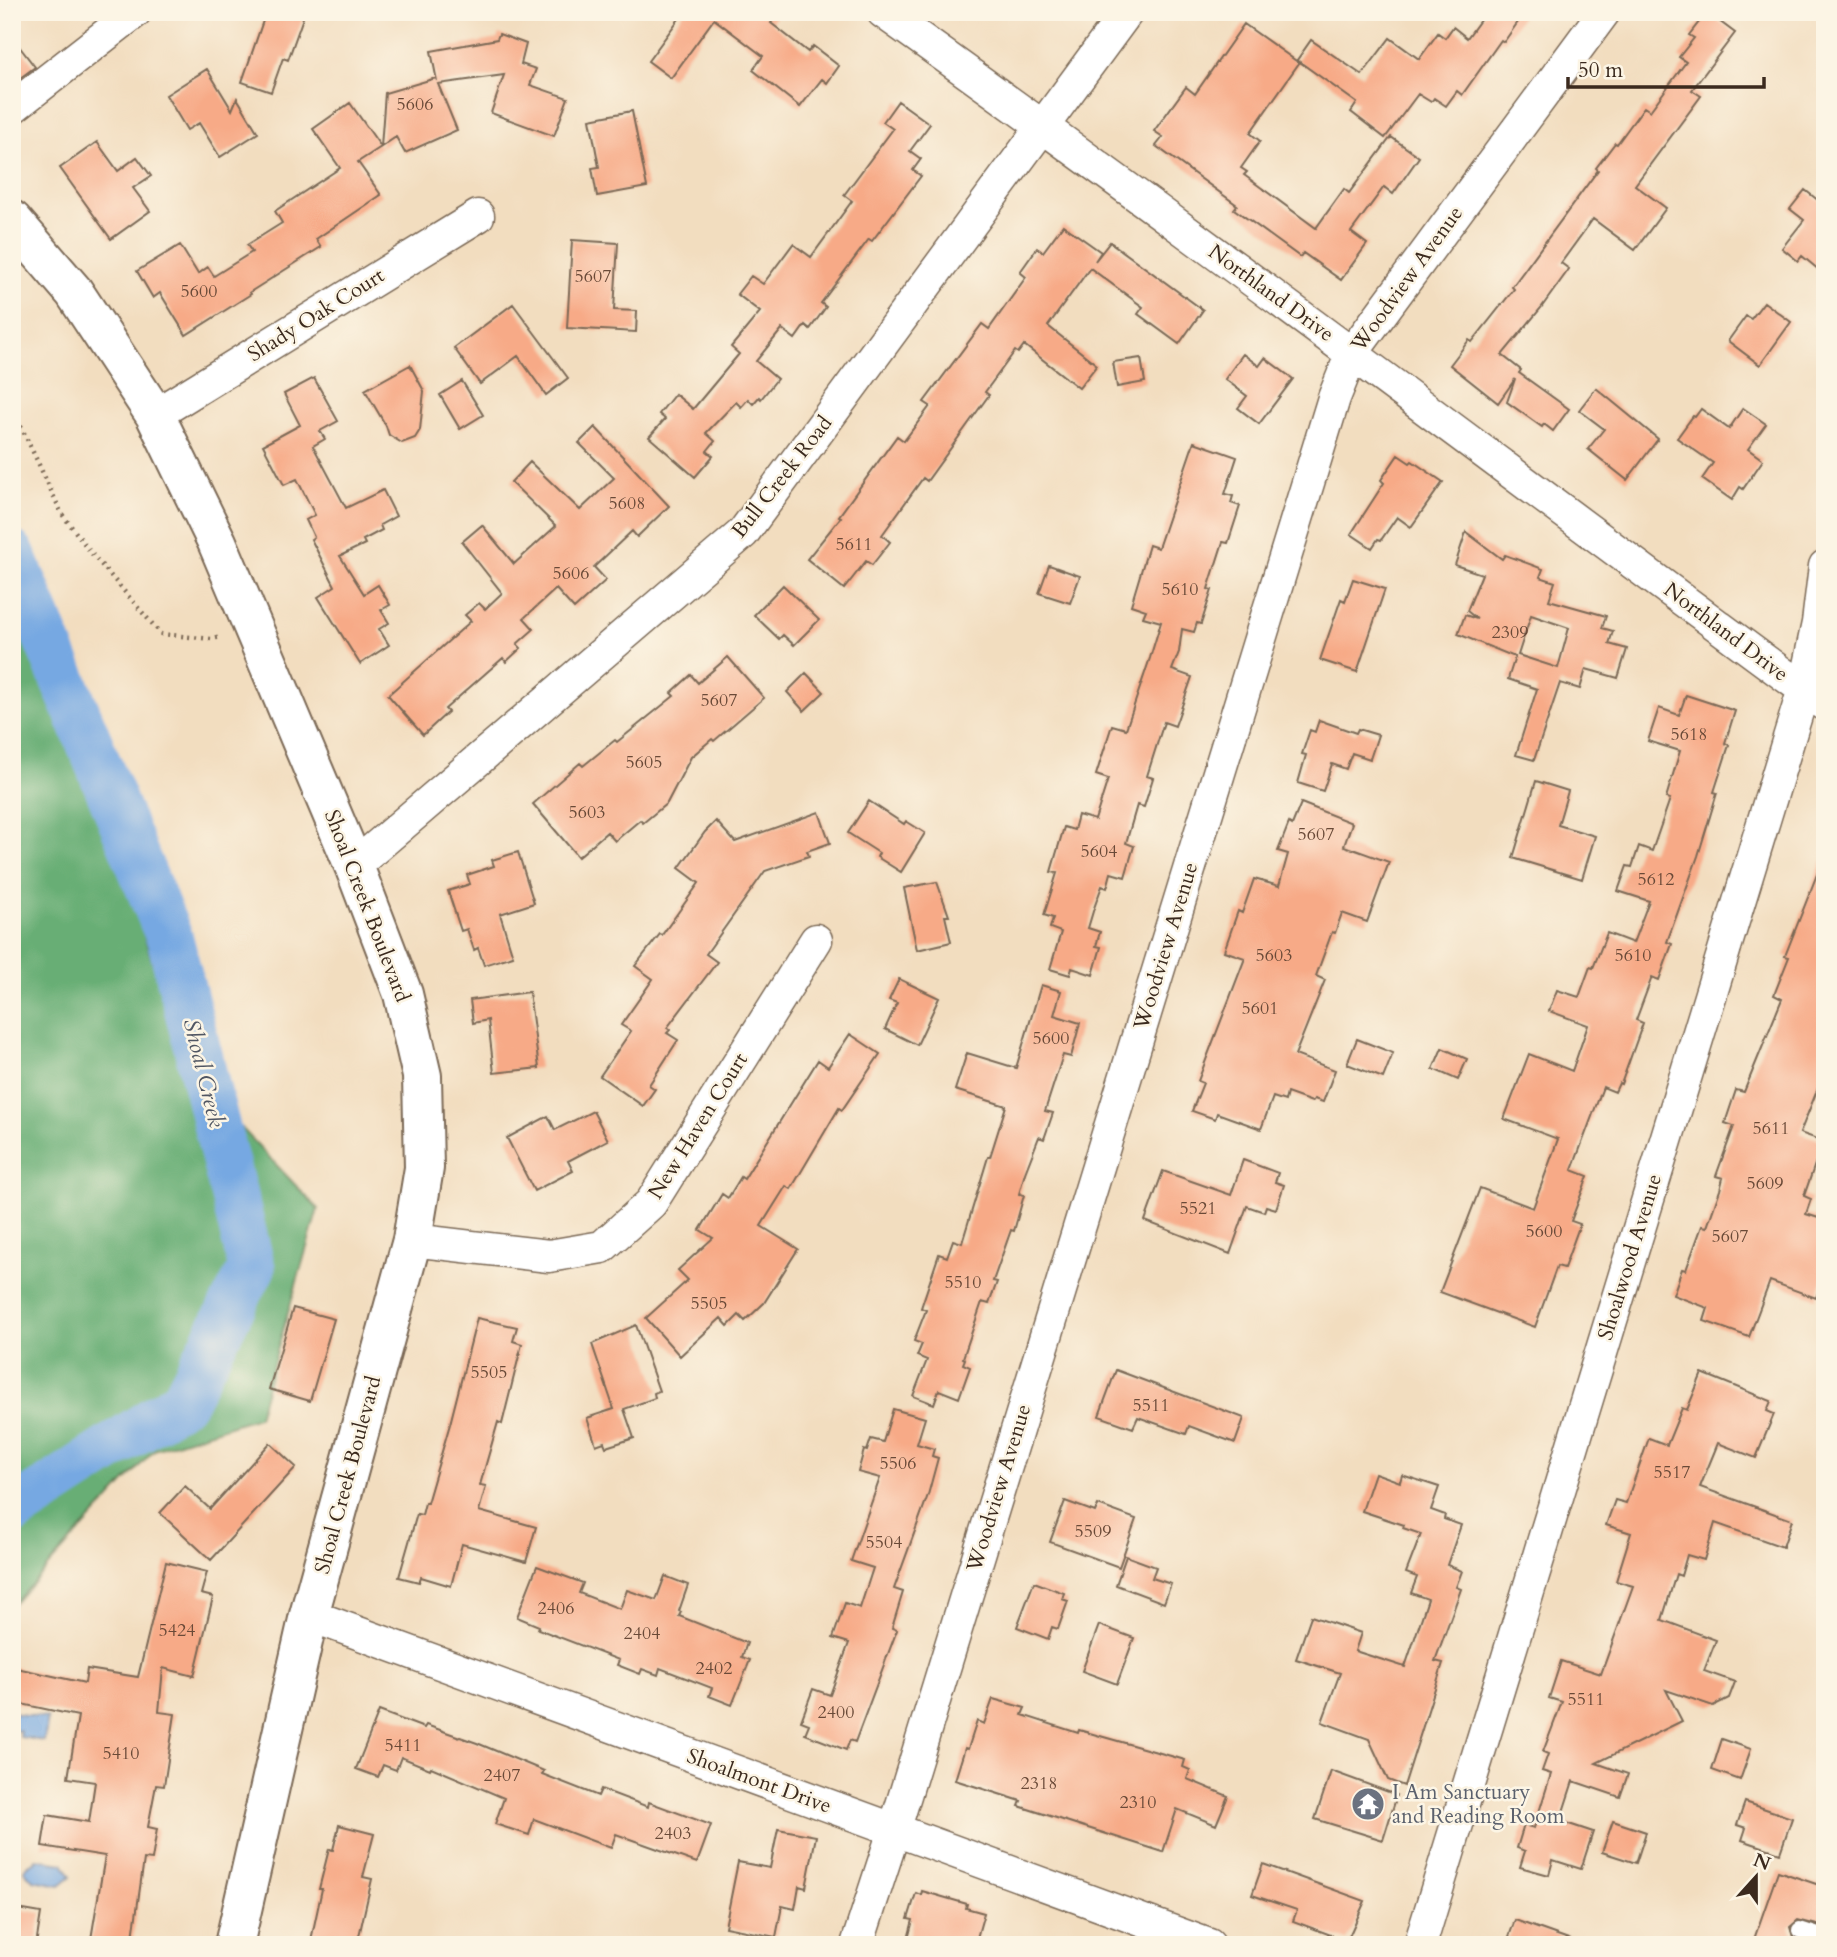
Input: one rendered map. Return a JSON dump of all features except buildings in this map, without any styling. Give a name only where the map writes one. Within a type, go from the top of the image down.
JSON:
[{"type":"street","points":[[12,108],[135,12]]},
{"type":"street","name":"Northland Drive","points":[[883,12],[1044,126],[1814,697]]},
{"type":"street","name":"Bull Creek Road","points":[[354,866],[743,533],[1127,12]]},
{"type":"street","name":"Woodview Avenue","points":[[857,1945],[1334,398],[1352,353],[1604,12]]},
{"type":"street","name":"Shady Oak Court","points":[[155,415],[478,216]]},
{"type":"street","name":"Shoal Creek Boulevard","points":[[12,220],[74,292],[155,415],[217,542],[354,866],[403,994],[422,1076],[424,1168],[412,1240],[309,1615],[234,1945]]},
{"type":"street","name":"Shoalwood Avenue","points":[[1420,1945],[1814,697],[1818,624],[1825,566]]},
{"type":"street","name":"New Haven Court","points":[[412,1240],[548,1256],[602,1247],[651,1203],[816,940]]},
{"type":"street","name":"Shoalmont Drive","points":[[309,1615],[1209,1945]]},
{"type":"lane","points":[[1800,1930],[1825,1938]]},
{"type":"path","points":[[12,407],[62,514],[92,554],[162,634],[211,639],[222,637]]},
{"type":"green space","points":[[12,568],[51,638],[186,1069],[318,1209],[258,1417],[154,1450],[12,1606]]},
{"type":"water","points":[[12,1713],[48,1718],[44,1741],[20,1737],[20,1731],[12,1730]]},
{"type":"water","points":[[36,1859],[63,1863],[71,1876],[60,1885],[33,1880],[24,1870]]},
{"type":"waterway","name":"Shoal Creek","points":[[12,554],[170,939],[252,1268],[184,1400],[12,1512]]},
{"type":"place","name":"I Am Sanctuary and Reading Room","points":[[1368,1804]]}]
